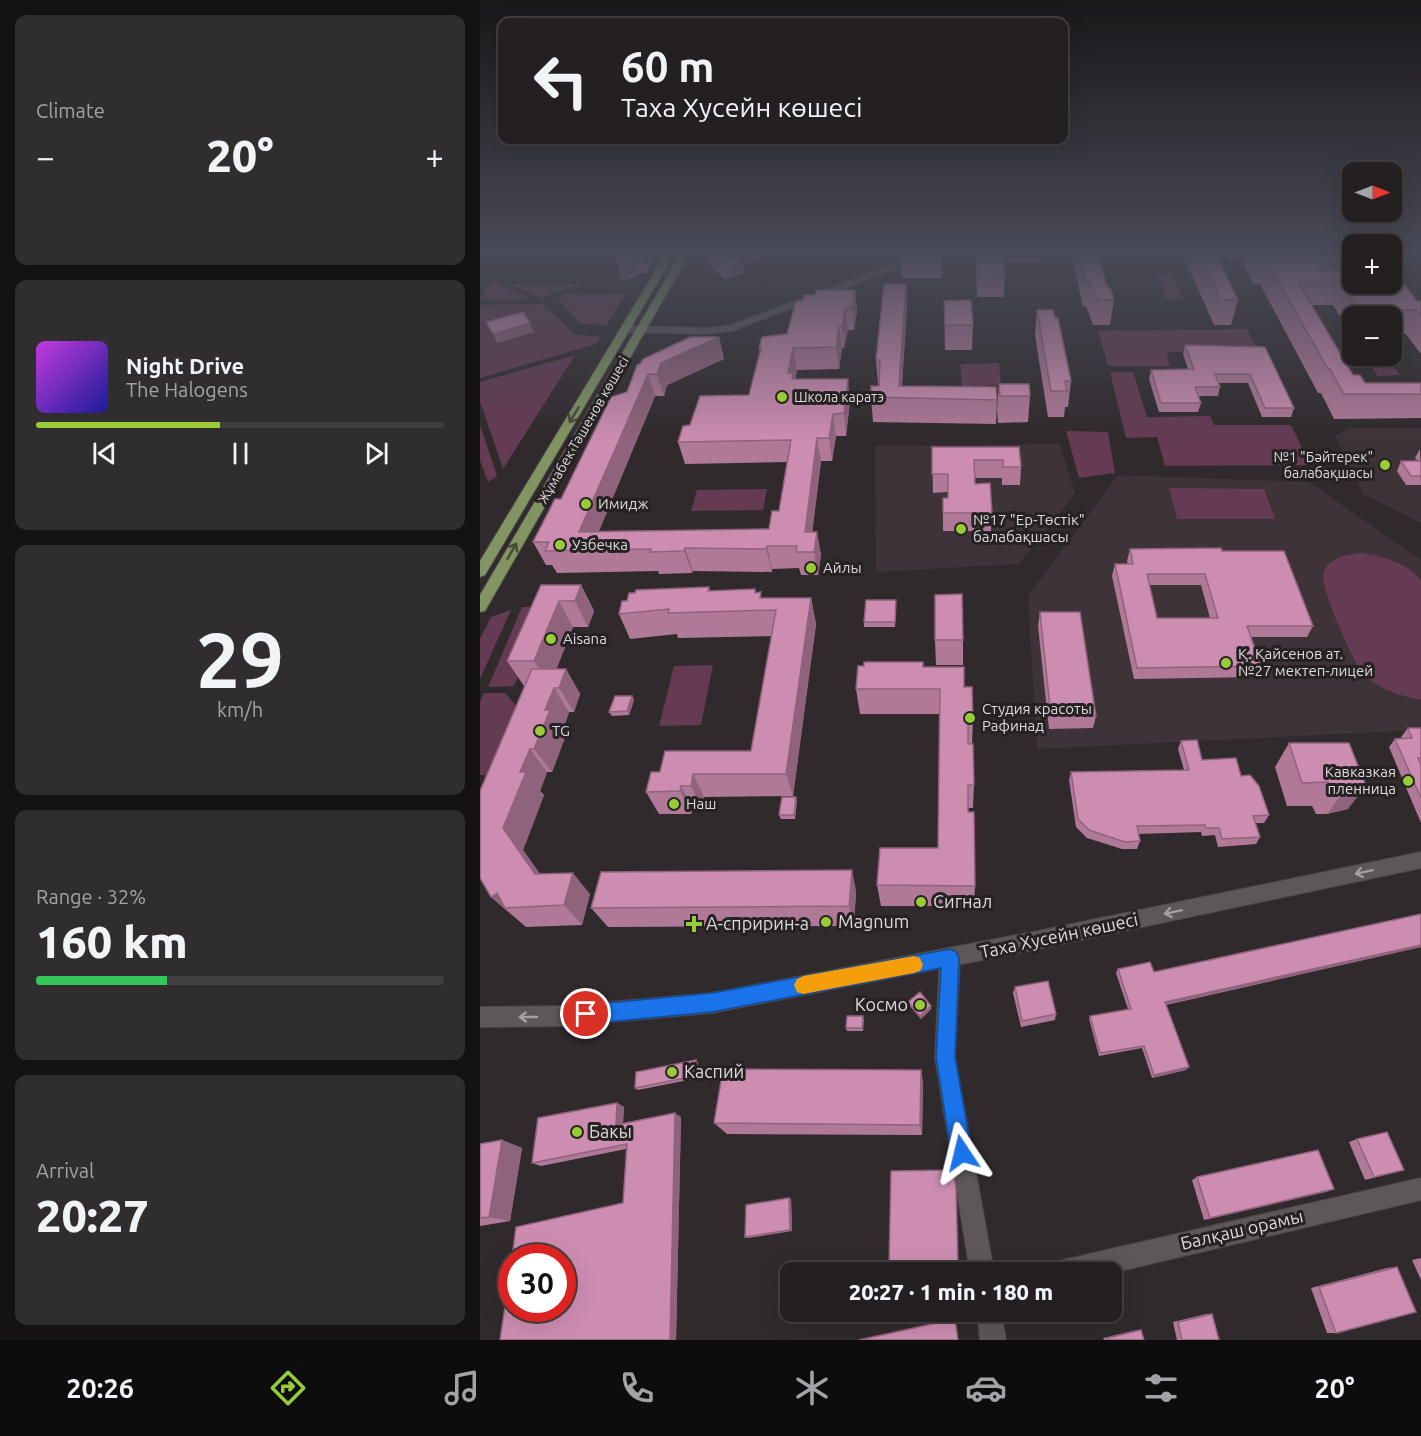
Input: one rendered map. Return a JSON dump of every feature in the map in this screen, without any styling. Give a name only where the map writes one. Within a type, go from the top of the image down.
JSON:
[{"type":"main road","name":"Жұмабек Тәшенов көшесі","points":[[480,572],[634,316]]},
{"type":"main road","name":"Жұмабек Тәшенов көшесі","points":[[480,607],[649,316]]},
{"type":"street","points":[[626,329],[705,331],[729,329],[765,316]]},
{"type":"street","name":"Таха Хусейн көшесі","points":[[480,1017],[565,1016],[712,1003],[950,958],[1421,860]]},
{"type":"street","points":[[950,958],[945,1057],[980,1262]]},
{"type":"street","name":"Балқаш орамы","points":[[1106,1262],[1421,1189]]},
{"type":"street","points":[[991,1322],[993,1340]]},
{"type":"shaded area","points":[[480,316],[555,316],[574,334],[601,337],[596,344],[480,378]]},
{"type":"shaded area","points":[[573,316],[613,316],[607,325],[580,324]]},
{"type":"shaded area","points":[[1247,329],[1258,351],[1167,352],[1169,366],[1108,366],[1098,331]]},
{"type":"shaded area","points":[[575,355],[503,469],[480,401],[480,382]]},
{"type":"shaded area","points":[[999,363],[1001,385],[962,386],[960,364]]},
{"type":"shaded area","points":[[1371,366],[1393,366],[1400,375],[1378,376]]},
{"type":"shaded area","points":[[1110,372],[1133,372],[1147,417],[1210,416],[1214,425],[1291,425],[1310,465],[1165,466],[1157,437],[1126,438]]},
{"type":"shaded area","points":[[480,425],[497,476],[488,482],[480,460]]},
{"type":"shaded area","name":"№1 \"Бәйтерек\" балабақшасы","points":[[1350,428],[1421,428],[1421,523],[1363,494],[1335,436]]},
{"type":"shaded area","points":[[1066,431],[1108,432],[1115,473],[1079,478]]},
{"type":"shaded area","name":"№17 \"Ер-Төстік\" балабақшасы","points":[[1060,444],[1075,494],[1019,564],[876,572],[875,446]]},
{"type":"shaded area","name":"Қ. Қайсенов ат. №27 мектеп-лицей","points":[[1118,475],[1309,482],[1421,560],[1421,730],[1037,749],[1028,596]]},
{"type":"shaded area","points":[[1169,488],[1264,489],[1275,519],[1177,519]]},
{"type":"shaded area","points":[[767,489],[763,510],[691,511],[697,490]]},
{"type":"shaded area","points":[[1360,553],[1401,564],[1421,580],[1421,700],[1390,691],[1369,679],[1358,666],[1338,625],[1327,595],[1323,575],[1325,569],[1333,561],[1343,556]]},
{"type":"shaded area","points":[[522,607],[549,607],[514,686],[488,687]]},
{"type":"shaded area","points":[[511,610],[480,679],[480,639],[491,617]]},
{"type":"shaded area","points":[[713,665],[701,725],[659,726],[674,666]]},
{"type":"shaded area","points":[[484,693],[505,693],[526,717],[501,776],[480,775],[480,702]]},
{"type":"building","points":[[510,316],[525,316],[530,323],[493,334],[486,322]]},
{"type":"building","points":[[792,316],[844,316],[842,327],[839,327],[836,347],[793,348],[788,373],[793,373],[792,379],[848,379],[844,413],[833,414],[829,438],[817,438],[805,532],[817,532],[814,552],[796,552],[797,546],[767,546],[766,549],[685,548],[684,551],[650,552],[651,549],[545,551],[549,542],[533,542],[555,499],[561,499],[611,397],[627,392],[637,365],[643,359],[690,337],[719,337],[661,363],[657,374],[648,374],[579,532],[769,529],[772,511],[779,511],[791,440],[678,442],[683,426],[690,425],[700,396],[749,395],[762,337],[787,334]]},
{"type":"building","points":[[881,316],[904,316],[899,386],[996,387],[997,400],[871,397],[871,386],[879,386],[880,360],[876,360]]},
{"type":"building","points":[[945,316],[972,316],[973,325],[945,325]]},
{"type":"building","points":[[1038,316],[1054,316],[1058,318],[1071,381],[1065,381],[1067,391],[1051,391]]},
{"type":"building","points":[[1298,316],[1318,316],[1342,356],[1342,366],[1348,366],[1353,375],[1360,375],[1365,383],[1421,383],[1421,394],[1344,394]]},
{"type":"building","points":[[1185,345],[1265,347],[1294,408],[1265,408],[1250,374],[1215,374],[1220,387],[1195,387],[1201,403],[1161,403],[1151,370],[1194,369]]},
{"type":"building","points":[[999,384],[1029,384],[1030,396],[1000,396]]},
{"type":"building","points":[[932,447],[1019,447],[1021,467],[1003,467],[1003,460],[974,460],[975,484],[990,483],[992,513],[943,513],[943,498],[948,498],[948,474],[932,474]]},
{"type":"building","points":[[1401,461],[1421,461],[1421,476],[1411,476]]},
{"type":"building","points":[[1221,548],[1222,551],[1284,551],[1313,626],[1247,626],[1261,666],[1137,668],[1115,564],[1133,564],[1130,549]],"holes":[[[1147,574],[1205,574],[1218,618],[1157,618]]]},
{"type":"building","points":[[541,585],[581,585],[575,601],[559,601],[534,661],[507,661]]},
{"type":"building","points":[[709,587],[708,591],[755,589],[755,593],[761,592],[760,598],[811,598],[786,774],[693,774],[691,786],[681,786],[680,791],[646,792],[651,772],[660,772],[665,751],[751,751],[776,610],[668,613],[669,609],[619,614],[622,601],[627,601],[629,593],[635,593],[636,590]]},
{"type":"building","points":[[962,594],[963,640],[935,640],[935,595]]},
{"type":"building","points":[[866,600],[896,600],[895,622],[864,622]]},
{"type":"building","points":[[1040,612],[1080,612],[1096,716],[1051,716]]},
{"type":"building","points":[[864,662],[923,662],[923,667],[964,667],[964,687],[972,687],[973,720],[968,720],[968,744],[973,744],[974,785],[968,785],[968,812],[974,812],[975,886],[877,885],[880,848],[938,848],[940,689],[856,689],[858,666],[864,666]]},
{"type":"building","points":[[532,669],[566,669],[559,688],[554,688],[545,710],[550,710],[534,749],[530,749],[520,772],[526,772],[503,828],[535,874],[573,873],[564,905],[505,908],[497,893],[491,897],[480,878],[480,791]]},
{"type":"building","points":[[615,696],[632,696],[627,711],[609,712]]},
{"type":"building","points":[[1408,728],[1421,728],[1421,758],[1418,758],[1421,765],[1421,798],[1395,739],[1412,738]]},
{"type":"building","points":[[1197,740],[1202,760],[1236,758],[1241,776],[1250,775],[1259,786],[1269,815],[1253,816],[1260,837],[1222,839],[1219,828],[1206,828],[1205,825],[1137,826],[1140,841],[1125,842],[1089,830],[1078,819],[1071,772],[1189,770],[1181,741]]},
{"type":"building","points":[[1289,743],[1349,743],[1366,786],[1332,791],[1328,782],[1302,783]]},
{"type":"building","points":[[782,797],[796,797],[794,815],[779,815]]},
{"type":"building","points":[[852,870],[849,906],[591,908],[601,872]]},
{"type":"building","points":[[1421,914],[1421,945],[1165,1002],[1189,1067],[1154,1075],[1144,1046],[1100,1053],[1090,1016],[1131,1009],[1118,969],[1150,962],[1154,972]]},
{"type":"building","points":[[1048,981],[1056,1014],[1022,1021],[1015,987]]},
{"type":"building","points":[[920,992],[931,1006],[920,1016],[908,1002]]},
{"type":"building","points":[[847,1016],[863,1016],[862,1028],[846,1028]]},
{"type":"building","points":[[696,1060],[695,1076],[635,1088],[636,1072]]},
{"type":"building","points":[[723,1069],[921,1070],[920,1125],[714,1123]]},
{"type":"building","points":[[617,1103],[616,1125],[675,1113],[670,1340],[500,1340],[503,1322],[576,1322],[576,1244],[514,1244],[516,1227],[623,1203],[627,1144],[532,1163],[538,1118]]},
{"type":"building","points":[[1387,1132],[1404,1170],[1374,1177],[1357,1139]]},
{"type":"building","points":[[502,1140],[489,1217],[480,1218],[480,1144]]},
{"type":"building","points":[[1318,1150],[1334,1189],[1210,1218],[1197,1177]]},
{"type":"building","points":[[953,1170],[956,1189],[958,1262],[889,1262],[891,1171]]},
{"type":"building","points":[[789,1198],[790,1230],[745,1237],[746,1205]]},
{"type":"building","points":[[1397,1267],[1416,1312],[1336,1333],[1319,1287]]},
{"type":"building","points":[[1212,1314],[1219,1340],[1182,1340],[1178,1322]]},
{"type":"building","points":[[941,1322],[955,1322],[958,1340],[859,1340]]},
{"type":"building","points":[[1141,1330],[1144,1340],[1107,1340],[1107,1338]]},
{"type":"slow traffic","points":[[803,985],[914,965]]},
{"type":"place","name":"Школа каратэ","points":[[782,397]]},
{"type":"place","name":"№1 \"Бәйтерек\" балабақшасы","points":[[1385,465]]},
{"type":"place","name":"Имидж","points":[[586,504]]},
{"type":"place","name":"№17 \"Ер-Төстік\" балабақшасы","points":[[961,529]]},
{"type":"place","name":"Узбечка","points":[[560,545]]},
{"type":"place","name":"Айлы","points":[[811,568]]},
{"type":"place","name":"Aisana","points":[[551,639]]},
{"type":"place","name":"Қ. Қайсенов ат. №27 мектеп-лицей","points":[[1226,663]]},
{"type":"place","name":"Студия красоты Рафинад","points":[[970,718]]},
{"type":"place","name":"TG","points":[[540,731]]},
{"type":"place","name":"Кавказкая пленница","points":[[1408,781]]},
{"type":"place","name":"Наш","points":[[674,804]]},
{"type":"place","name":"Сигнал","points":[[921,902]]},
{"type":"place","name":"Magnum","points":[[826,922]]},
{"type":"place","name":"А-спририн-а","points":[[694,924]]},
{"type":"place","name":"Космо","points":[[920,1005]]},
{"type":"place","name":"Каспий","points":[[672,1072]]},
{"type":"place","name":"Бакы","points":[[577,1132]]},
{"type":"route","points":[[586,1014],[712,1003],[950,958],[945,1057],[962,1153]]}]
